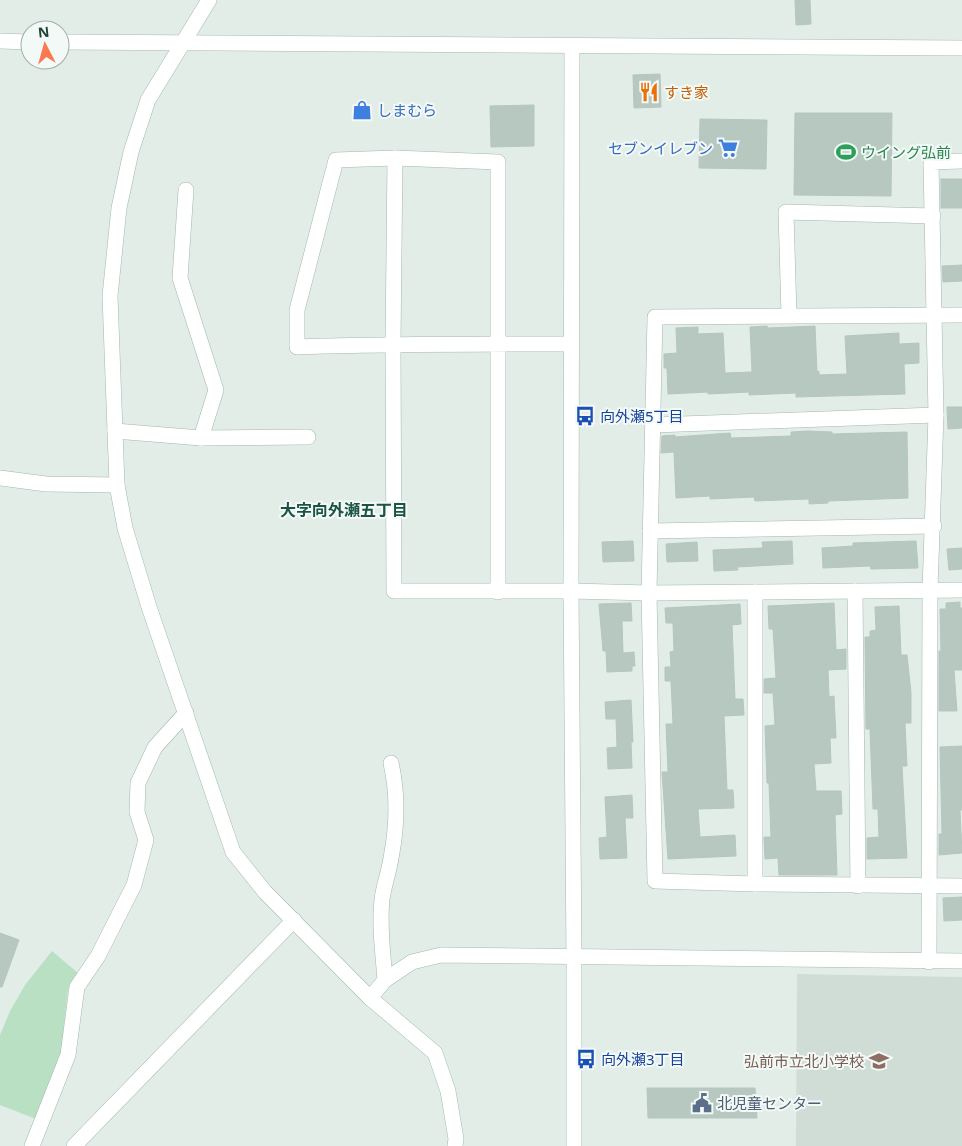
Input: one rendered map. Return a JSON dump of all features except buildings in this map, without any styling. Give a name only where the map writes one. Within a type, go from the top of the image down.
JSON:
[{"type":"street","points":[[209,0],[148,100],[131,152],[118,208],[110,296],[117,486],[126,528],[149,607],[233,852],[265,892],[370,998],[435,1053],[448,1090],[456,1139],[455,1146]]},
{"type":"street","points":[[0,41],[20,42]]},
{"type":"street","points":[[70,42],[572,47],[962,48]]},
{"type":"street","points":[[572,47],[571,591],[574,1146]]},
{"type":"street","points":[[498,592],[498,344],[498,162],[395,158],[336,160],[297,310],[297,347],[393,344],[498,344],[571,344]]},
{"type":"street","points":[[395,158],[393,344],[394,591],[649,593],[962,590]]},
{"type":"street","points":[[929,962],[930,590],[934,526],[936,415],[931,162],[962,162]]},
{"type":"street","points":[[186,190],[180,278],[216,390],[201,438]]},
{"type":"street","points":[[789,315],[786,212],[933,216]]},
{"type":"street","points":[[962,315],[655,317],[649,593],[655,881],[858,886],[962,886]]},
{"type":"street","points":[[654,425],[936,415]]},
{"type":"street","points":[[114,431],[201,438],[308,438]]},
{"type":"street","points":[[0,478],[46,484],[117,486]]},
{"type":"street","points":[[650,531],[934,526]]},
{"type":"street","points":[[855,591],[858,886]]},
{"type":"street","points":[[754,592],[755,884]]},
{"type":"street","points":[[32,1146],[68,1055],[77,987],[98,956],[134,886],[146,840],[136,812],[138,782],[155,747],[186,713]]},
{"type":"street","points":[[385,980],[380,926],[382,898],[392,857],[397,814],[396,782],[391,763]]},
{"type":"street","points":[[74,1146],[294,920]]},
{"type":"street","points":[[370,998],[385,980],[412,962],[441,955],[962,961]]},
{"type":"shaded area","name":"弘前市立北小学校","points":[[797,974],[962,977],[962,1146],[796,1146]]},
{"type":"green space","points":[[52,951],[78,973],[68,989],[61,1052],[36,1119],[0,1105],[0,1035],[10,1011],[25,985]]},
{"type":"place","name":"すき家","points":[[649,92]]},
{"type":"place","name":"しまむら","points":[[362,110]]},
{"type":"place","name":"セブンイレブン","points":[[728,148]]},
{"type":"place","name":"ウイング弘前","points":[[846,152]]},
{"type":"place","name":"向外瀬5丁目","points":[[585,416]]},
{"type":"place","name":"向外瀬3丁目","points":[[586,1059]]},
{"type":"place","name":"弘前市立北小学校","points":[[879,1061]]},
{"type":"place","name":"北児童センター","points":[[702,1103]]},
{"type":"district","name":"大字向外瀬五丁目","points":[[344,510]]}]
